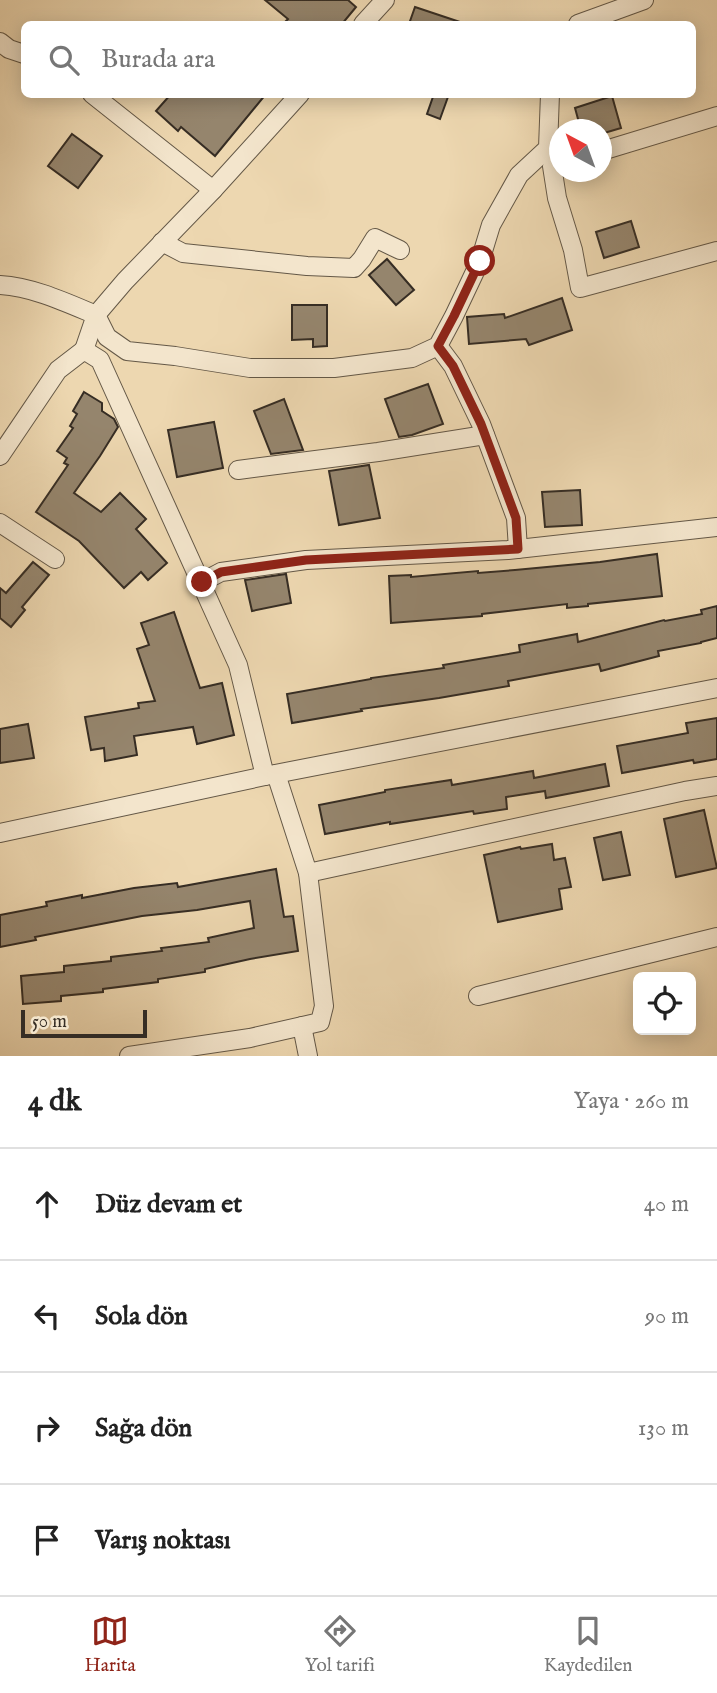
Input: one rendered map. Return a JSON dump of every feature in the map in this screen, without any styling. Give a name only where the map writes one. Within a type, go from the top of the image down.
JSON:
[{"type":"street","points":[[366,21],[385,0]]},
{"type":"street","points":[[586,21],[644,0]]},
{"type":"street","points":[[0,42],[21,53]]},
{"type":"street","points":[[97,98],[213,190]]},
{"type":"street","points":[[0,456],[58,370],[84,350],[96,315],[296,98]]},
{"type":"street","points":[[0,276],[8,285],[60,300],[96,315],[107,337],[127,351],[250,368],[334,368],[412,358],[438,346],[480,261],[491,225],[519,175],[548,148],[550,98]]},
{"type":"street","points":[[612,148],[717,116]]},
{"type":"street","points":[[519,175],[549,167]]},
{"type":"street","points":[[557,182],[557,198],[573,250],[580,288],[717,251]]},
{"type":"street","points":[[162,242],[183,253],[307,266],[354,268],[375,238],[400,250]]},
{"type":"street","points":[[438,346],[453,366],[485,435],[516,518],[518,549]]},
{"type":"street","points":[[84,350],[100,360],[105,369],[238,665],[270,775],[308,873],[324,1006],[320,1022],[250,1038],[130,1056]]},
{"type":"street","points":[[238,470],[485,435]]},
{"type":"street","points":[[0,523],[55,559]]},
{"type":"street","points":[[202,582],[221,572],[306,560],[518,549],[717,527]]},
{"type":"street","points":[[0,833],[270,775],[717,688]]},
{"type":"street","points":[[308,873],[717,786]]},
{"type":"street","points":[[478,996],[717,937]]},
{"type":"street","points":[[302,1026],[308,1056]]},
{"type":"building","points":[[265,0],[348,0],[356,7],[344,21],[286,21],[288,19]]},
{"type":"building","points":[[415,7],[457,21],[410,21]]},
{"type":"building","points":[[167,98],[263,98],[215,156],[181,127],[178,131],[156,111]]},
{"type":"building","points":[[433,98],[448,98],[440,119],[427,114]]},
{"type":"building","points":[[613,98],[621,128],[612,131],[612,119],[578,119],[575,108]]},
{"type":"building","points":[[72,134],[102,156],[78,188],[48,166]]},
{"type":"building","points":[[631,221],[639,247],[604,258],[596,232]]},
{"type":"building","points":[[387,259],[414,290],[396,305],[369,275]]},
{"type":"building","points":[[562,298],[572,330],[529,345],[526,339],[469,344],[467,317],[504,314],[505,318]]},
{"type":"building","points":[[292,305],[327,305],[327,346],[313,347],[313,339],[292,340]]},
{"type":"building","points":[[428,384],[443,424],[399,437],[385,399]]},
{"type":"building","points":[[84,392],[102,403],[102,411],[114,419],[118,427],[74,493],[101,512],[120,493],[146,519],[136,529],[167,563],[148,580],[141,572],[124,588],[79,541],[36,512],[68,465],[64,463],[67,458],[57,451],[73,428],[70,426],[77,414],[73,411]]},
{"type":"building","points":[[284,399],[303,450],[271,454],[254,411]]},
{"type":"building","points":[[214,422],[223,468],[177,477],[168,430]]},
{"type":"building","points":[[369,465],[380,518],[339,525],[329,471]]},
{"type":"building","points":[[580,490],[582,525],[545,527],[542,492]]},
{"type":"building","points":[[657,554],[662,596],[588,606],[567,608],[567,604],[482,616],[391,623],[389,576],[515,570]]},
{"type":"building","points":[[33,562],[49,575],[22,607],[25,610],[11,627],[0,618],[0,588],[6,593]]},
{"type":"building","points":[[286,574],[291,603],[252,611],[245,580]]},
{"type":"building","points":[[717,606],[717,638],[658,651],[659,656],[601,671],[599,664],[508,681],[509,686],[361,709],[362,711],[292,723],[287,694],[444,668],[443,665],[520,652],[519,645],[577,634],[578,642],[664,620],[702,614],[701,610]]},
{"type":"building","points":[[174,612],[200,688],[222,683],[234,735],[197,744],[193,727],[134,736],[137,755],[105,761],[104,748],[91,750],[85,717],[139,708],[138,703],[155,701],[137,649],[149,645],[141,623]]},
{"type":"building","points":[[717,718],[717,759],[694,763],[693,760],[622,773],[617,746],[688,733],[686,723]]},
{"type":"building","points":[[28,724],[34,758],[0,763],[0,729]]},
{"type":"building","points":[[605,764],[609,786],[546,798],[545,791],[506,797],[507,809],[474,814],[473,811],[390,822],[325,834],[319,805],[385,790],[451,780],[452,785],[533,771],[534,778]]},
{"type":"building","points":[[704,810],[717,868],[676,877],[664,819]]},
{"type":"building","points":[[621,832],[630,875],[603,880],[594,838]]},
{"type":"building","points":[[552,844],[554,860],[565,858],[571,887],[559,889],[562,909],[498,922],[484,855],[520,847]]},
{"type":"building","points":[[276,869],[284,917],[293,916],[298,951],[205,969],[205,972],[158,979],[158,982],[61,996],[61,1001],[23,1004],[21,976],[64,972],[64,966],[111,961],[111,957],[209,942],[208,938],[254,928],[250,901],[142,916],[35,937],[36,940],[0,947],[0,915],[47,906],[46,902],[177,883],[178,887]]},
{"type":"route","points":[[202,582],[221,572],[306,560],[518,549],[516,518],[481,424],[453,366],[438,346],[480,261]]}]
